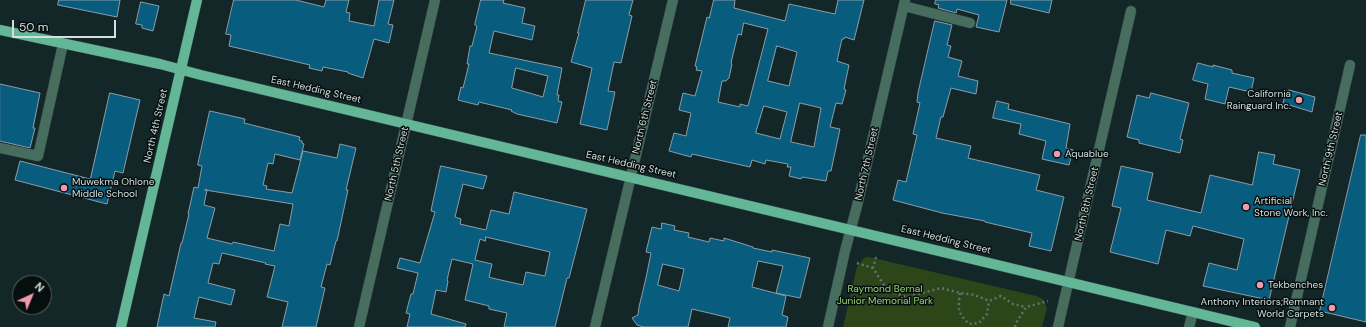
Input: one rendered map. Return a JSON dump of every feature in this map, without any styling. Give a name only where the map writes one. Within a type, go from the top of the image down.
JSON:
[{"type":"main road","name":"North 4th Street","points":[[121,327],[197,0]]},
{"type":"main road","name":"East Hedding Street","points":[[0,30],[181,70],[1256,327]]},
{"type":"street","name":"North 5th Street","points":[[359,327],[435,0]]},
{"type":"street","name":"North 6th Street","points":[[595,327],[673,0]]},
{"type":"street","points":[[904,3],[970,23]]},
{"type":"street","name":"North 7th Street","points":[[828,327],[904,3]]},
{"type":"street","name":"North 8th Street","points":[[1058,327],[1131,11]]},
{"type":"street","points":[[0,148],[38,156],[63,44]]},
{"type":"street","name":"North 9th Street","points":[[1290,327],[1350,65]]},
{"type":"street","points":[[1189,327],[1193,312]]},
{"type":"path","points":[[873,268],[876,257]]},
{"type":"path","points":[[857,263],[873,268],[887,290],[906,297],[941,288],[975,295],[989,301],[1001,296],[1013,304],[1026,306],[1048,301]]},
{"type":"path","points":[[960,293],[958,307],[961,316],[969,324],[979,323],[987,314],[989,301]]},
{"type":"path","points":[[1015,327],[1026,306]]},
{"type":"green space","name":"Raymond Bernal Junior Memorial Park","points":[[869,257],[1036,296],[1043,299],[1047,308],[1042,327],[843,327],[857,267],[864,258]]},
{"type":"building","points":[[59,0],[120,0],[117,17],[58,5]]},
{"type":"building","points":[[234,0],[296,0],[324,7],[326,0],[349,0],[346,12],[350,13],[349,21],[374,26],[379,0],[394,0],[388,24],[393,25],[389,43],[374,39],[363,78],[348,72],[323,67],[322,71],[309,68],[310,65],[229,46],[231,35],[226,34]]},
{"type":"building","points":[[481,0],[504,0],[503,3],[525,8],[522,23],[535,26],[532,40],[494,31],[489,53],[562,68],[557,95],[559,95],[558,101],[562,102],[557,123],[517,114],[511,111],[512,110],[479,102],[478,105],[458,100],[461,87],[463,88],[469,64],[467,64],[470,46],[472,46],[477,26],[475,25]],"holes":[[[516,68],[548,76],[543,97],[512,88]]]},
{"type":"building","points":[[586,0],[633,0],[629,15],[632,16],[621,63],[614,62],[608,91],[615,92],[607,130],[580,124],[592,68],[571,62]]},
{"type":"building","points":[[714,0],[735,0],[734,8],[785,21],[789,4],[835,14],[838,0],[864,0],[854,40],[845,37],[842,39],[837,61],[849,65],[844,89],[846,90],[842,104],[836,103],[830,127],[840,129],[831,171],[828,171],[826,181],[802,177],[801,179],[789,176],[791,167],[787,167],[788,164],[766,160],[765,164],[752,160],[750,167],[692,154],[691,157],[669,151],[674,133],[686,136],[691,113],[679,110],[683,93],[695,96],[702,71],[696,70],[697,67],[695,66],[707,17],[709,18]],"holes":[[[744,23],[768,29],[748,106],[740,104],[740,107],[718,102],[722,81],[726,81],[729,78],[738,34],[741,35]],[[777,46],[797,52],[789,86],[768,81]],[[800,103],[821,108],[814,147],[791,142]],[[764,106],[787,112],[780,139],[756,133]]]},
{"type":"building","points":[[936,0],[1007,0],[999,32],[976,27],[979,15],[957,9],[956,13],[938,8],[939,5],[935,4]]},
{"type":"building","points":[[1011,0],[1052,0],[1049,13],[1011,4]]},
{"type":"building","points":[[141,2],[159,6],[153,31],[142,28],[142,25],[136,24]]},
{"type":"building","points":[[935,21],[952,25],[947,45],[951,46],[948,57],[962,61],[958,76],[978,81],[976,94],[951,88],[943,117],[941,117],[936,138],[971,146],[968,158],[1040,175],[1036,190],[1064,197],[1051,251],[1029,246],[1032,233],[985,221],[942,213],[893,200],[898,180],[906,182],[917,135],[913,134],[920,103],[917,102],[918,93]]},
{"type":"building","points":[[1198,63],[1232,70],[1232,73],[1254,78],[1251,92],[1229,87],[1225,104],[1205,99],[1208,84],[1193,80]]},
{"type":"building","points":[[0,84],[40,93],[33,128],[35,128],[30,148],[0,141]]},
{"type":"building","name":"California Rainguard Inc.","points":[[1289,90],[1315,97],[1312,112],[1283,103],[1286,91]]},
{"type":"building","points":[[110,93],[140,100],[123,173],[115,171],[107,204],[15,180],[20,161],[90,179]]},
{"type":"building","points":[[1151,93],[1189,103],[1180,139],[1183,140],[1180,153],[1139,143],[1139,140],[1127,137],[1137,95],[1149,98]]},
{"type":"building","points":[[997,101],[1009,104],[1008,109],[1070,124],[1066,148],[1073,150],[1069,165],[1042,159],[1046,141],[1019,134],[1021,124],[993,118]]},
{"type":"building","points":[[210,111],[245,119],[244,123],[300,137],[299,140],[304,144],[300,160],[275,154],[273,164],[268,163],[263,185],[267,186],[266,189],[292,193],[303,151],[337,158],[340,144],[356,148],[346,190],[348,190],[337,241],[330,265],[327,264],[321,287],[325,288],[316,327],[282,327],[288,302],[267,297],[275,266],[222,253],[219,264],[213,263],[208,283],[235,290],[231,305],[199,297],[194,318],[216,322],[215,327],[157,327],[164,294],[169,296],[194,187],[198,188],[202,166],[198,165]],"holes":[[[207,190],[293,204],[289,226],[280,224],[274,251],[207,238],[215,208],[204,205]]]},
{"type":"building","points":[[1361,135],[1366,135],[1366,322],[1320,311]]},
{"type":"building","points":[[1259,152],[1275,155],[1273,164],[1300,170],[1269,300],[1203,286],[1209,263],[1237,270],[1244,239],[1193,226],[1190,236],[1166,230],[1158,264],[1110,252],[1121,208],[1112,206],[1121,166],[1153,173],[1147,200],[1201,213],[1210,175],[1252,185]]},
{"type":"building","points":[[441,166],[487,176],[483,189],[463,184],[455,217],[461,219],[460,224],[486,230],[491,210],[509,214],[514,192],[587,209],[569,278],[567,278],[555,327],[504,327],[507,313],[489,309],[489,306],[465,300],[473,264],[452,259],[446,292],[436,290],[431,314],[466,324],[465,327],[407,327],[410,314],[406,313],[411,294],[413,294],[418,273],[397,268],[400,258],[420,263],[435,212],[431,211]],"holes":[[[486,237],[550,252],[545,276],[526,272],[523,285],[489,277],[492,264],[475,260],[480,239],[485,241]]]},
{"type":"building","points":[[662,223],[675,226],[674,230],[689,233],[688,237],[709,242],[710,238],[724,241],[724,238],[753,248],[772,252],[772,250],[810,258],[800,298],[776,293],[783,266],[758,261],[752,287],[786,296],[782,315],[788,317],[786,327],[728,327],[730,318],[692,309],[688,327],[644,327],[637,325],[632,318],[638,315],[651,253],[646,252],[652,227],[661,229]],"holes":[[[663,264],[684,269],[679,291],[658,285]]]},
{"type":"place","name":"California Rainguard Inc.","points":[[1299,100]]},
{"type":"place","name":"Aquablue","points":[[1057,154]]},
{"type":"place","name":"Muwekma Ohlone Middle School","points":[[64,188]]},
{"type":"place","name":"Artificial Stone Work, Inc.","points":[[1246,207]]},
{"type":"place","name":"Tekbenches","points":[[1260,285]]},
{"type":"place","name":"Anthony Interiors;Remnant World Carpets","points":[[1332,308]]}]
